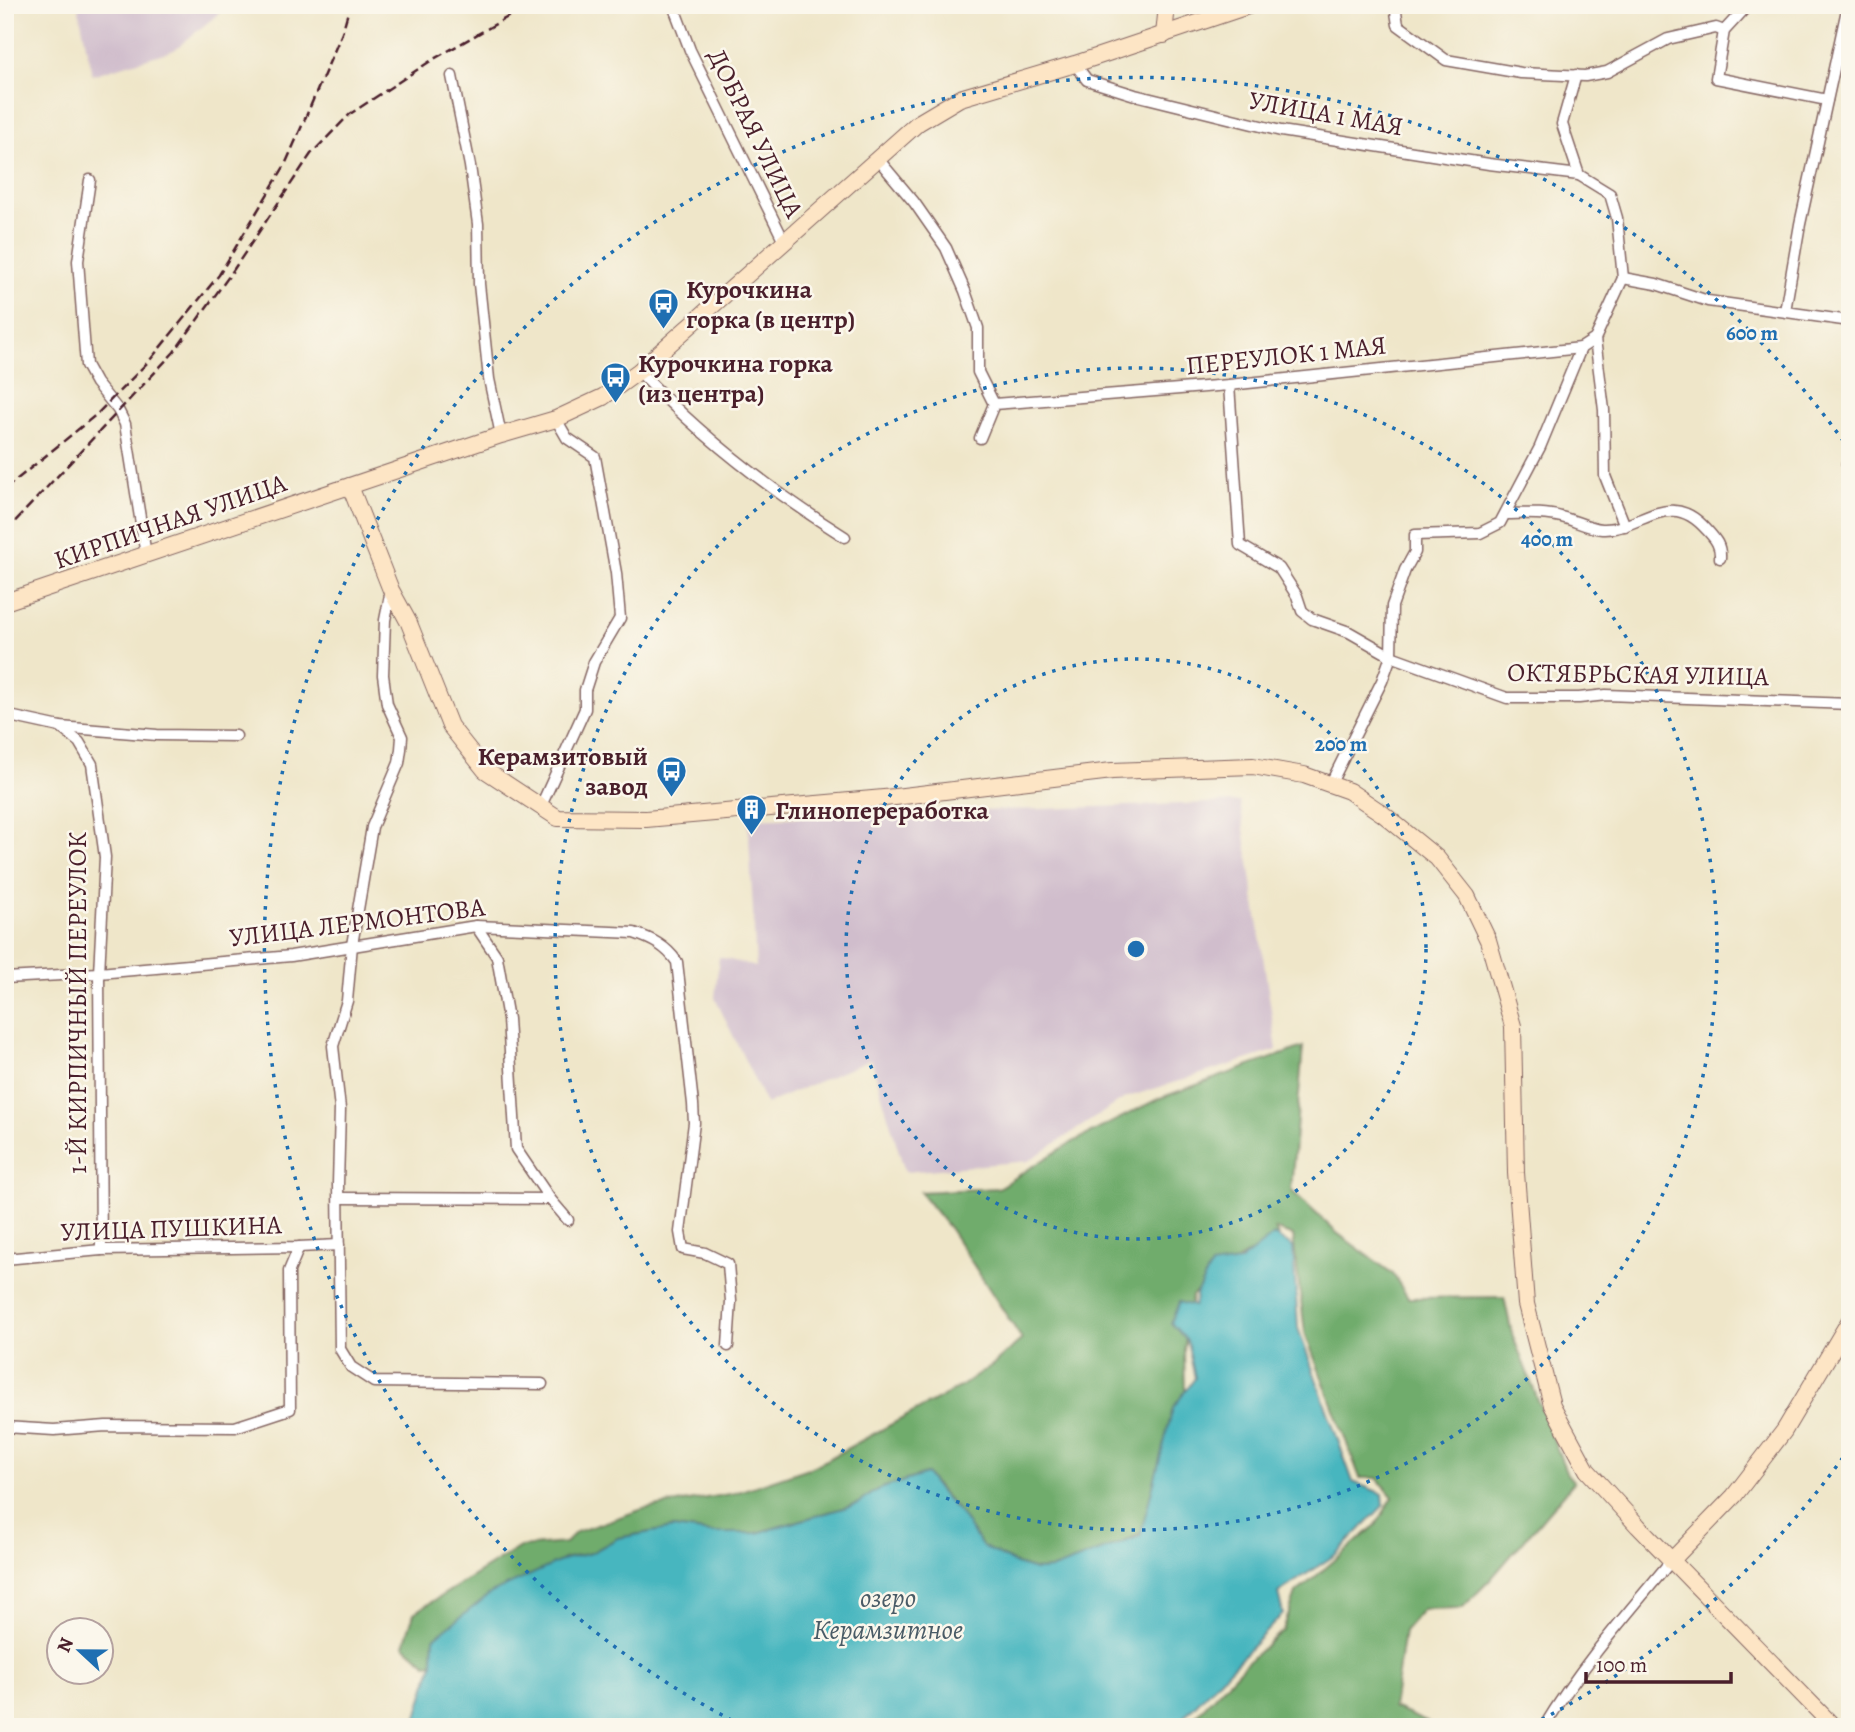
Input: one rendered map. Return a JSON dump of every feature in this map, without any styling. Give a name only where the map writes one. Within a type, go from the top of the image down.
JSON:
[{"type":"street","name":"ДОБРАЯ УЛИЦА","points":[[673,5],[690,50],[784,241]]},
{"type":"street","points":[[1164,35],[1167,5]]},
{"type":"street","name":"КИРПИЧНАЯ УЛИЦА","points":[[5,602],[501,435],[556,419],[603,397],[639,371],[918,122],[952,101],[1075,64],[1251,5]]},
{"type":"street","points":[[1395,5],[1398,24],[1446,60],[1521,73],[1585,76],[1607,72],[1668,39],[1716,28],[1724,31]]},
{"type":"street","points":[[1748,5],[1724,31],[1716,78],[1827,100]]},
{"type":"street","points":[[1785,311],[1800,224],[1847,5]]},
{"type":"street","name":"УЛИЦА 1 МАЯ","points":[[1075,64],[1087,80],[1135,95],[1281,131],[1489,164],[1579,174]]},
{"type":"street","points":[[1576,75],[1562,124],[1579,174],[1610,194],[1617,218],[1623,278],[1595,339],[1604,410],[1605,476],[1625,526]]},
{"type":"street","points":[[452,76],[476,212],[479,284],[489,379],[501,435]]},
{"type":"street","points":[[878,159],[914,202],[946,248],[965,291],[978,328],[978,372],[994,404],[980,438]]},
{"type":"street","points":[[90,180],[78,261],[86,365],[125,424],[146,555]]},
{"type":"street","points":[[1623,278],[1656,284],[1708,301],[1850,321]]},
{"type":"street","points":[[1331,785],[1382,681],[1391,656],[1392,606],[1405,570],[1415,552],[1415,535],[1480,533],[1493,528],[1506,514],[1539,447],[1581,348],[1595,339]]},
{"type":"street","name":"ПЕРЕУЛОК 1 МАЯ","points":[[994,404],[1229,385],[1581,348]]},
{"type":"street","points":[[639,371],[725,452],[800,509],[845,537]]},
{"type":"street","name":"ОКТЯБРЬСКАЯ УЛИЦА","points":[[1229,385],[1240,545],[1279,568],[1303,611],[1312,619],[1349,632],[1391,656],[1507,698],[1578,698],[1606,695],[1850,704]]},
{"type":"street","points":[[540,808],[584,709],[585,690],[594,662],[620,618],[595,457],[567,438],[556,419]]},
{"type":"street","points":[[1847,464],[1850,482]]},
{"type":"street","points":[[350,486],[391,590],[409,623],[450,726],[485,770],[558,818],[646,819],[895,797],[1112,771],[1253,766],[1304,775],[1349,791],[1383,814],[1437,858],[1468,896],[1488,940],[1513,1026],[1516,1173],[1526,1304],[1552,1405],[1587,1470],[1671,1561],[1834,1727]]},
{"type":"street","points":[[1506,514],[1551,514],[1599,529],[1618,529],[1657,511],[1677,512],[1698,519],[1718,542],[1720,558]]},
{"type":"street","points":[[391,590],[385,620],[383,675],[387,704],[402,737],[401,749],[396,770],[372,827],[352,945],[347,1001],[333,1046],[340,1110],[340,1349],[351,1367],[373,1382],[542,1384]]},
{"type":"street","points":[[5,715],[60,727],[157,735],[236,736]]},
{"type":"street","name":"1-Й КИРПИЧНЫЙ ПЕРЕУЛОК","points":[[60,727],[79,742],[92,764],[105,856],[99,973],[101,1250]]},
{"type":"street","points":[[476,926],[497,957],[508,1019],[516,1149],[550,1199],[568,1220]]},
{"type":"street","name":"УЛИЦА ЛЕРМОНТОВА","points":[[5,978],[99,973],[291,956],[476,926],[634,933],[656,941],[672,954],[677,962],[693,1104],[694,1123],[680,1232],[683,1249],[705,1253],[728,1264],[731,1301],[728,1346]]},
{"type":"street","points":[[339,1198],[550,1199]]},
{"type":"street","name":"УЛИЦА ПУШКИНА","points":[[5,1259],[101,1250],[339,1245]]},
{"type":"street","points":[[5,1427],[54,1430],[106,1426],[235,1427],[290,1409],[289,1271],[299,1247]]},
{"type":"street","points":[[1544,1727],[1587,1664],[1671,1561],[1734,1496],[1784,1432],[1850,1320]]},
{"type":"shaded area","points":[[78,5],[229,5],[174,50],[92,75]]},
{"type":"shaded area","points":[[1240,802],[1277,1050],[1125,1098],[1028,1161],[905,1172],[871,1059],[766,1104],[715,998],[719,957],[756,967],[748,819]]},
{"type":"green space","points":[[1303,1047],[1291,1190],[1337,1233],[1393,1274],[1408,1298],[1504,1297],[1512,1334],[1567,1474],[1574,1482],[1490,1580],[1462,1608],[1423,1609],[1404,1631],[1393,1708],[1429,1723],[1428,1727],[1185,1727],[1244,1665],[1283,1630],[1296,1593],[1376,1525],[1393,1497],[1377,1478],[1360,1478],[1305,1333],[1293,1236],[1275,1229],[1283,1247],[1248,1254],[1218,1273],[1192,1296],[1184,1350],[1186,1425],[1149,1528],[1108,1551],[1053,1569],[1035,1570],[1016,1564],[982,1546],[959,1512],[926,1474],[879,1489],[857,1504],[757,1533],[711,1533],[673,1528],[618,1538],[591,1553],[564,1559],[434,1638],[433,1663],[427,1664],[404,1645],[414,1613],[520,1547],[565,1543],[576,1532],[643,1509],[735,1493],[815,1466],[962,1386],[995,1363],[1022,1339],[950,1229],[920,1192],[998,1188],[1067,1145],[1160,1098]]},
{"type":"water","name":"озеро Керамзитное","points":[[1274,1235],[1293,1247],[1298,1328],[1353,1482],[1383,1494],[1384,1505],[1335,1555],[1278,1593],[1283,1614],[1174,1727],[414,1727],[433,1663],[434,1638],[491,1593],[565,1559],[591,1553],[618,1538],[673,1528],[711,1533],[757,1533],[857,1504],[879,1489],[926,1474],[959,1512],[982,1546],[1016,1564],[1035,1570],[1053,1569],[1140,1536],[1173,1408],[1195,1378],[1187,1341],[1171,1323],[1179,1302],[1194,1306],[1197,1292],[1211,1266],[1239,1262]]},
{"type":"railway","points":[[5,489],[97,414],[150,360],[219,275],[285,165],[342,33],[350,5]]},
{"type":"railway","points":[[5,532],[174,352],[232,272],[311,154],[350,114],[432,60],[529,5]]},
{"type":"place","name":"Курочкина горка (в центр)","points":[[663,331]]},
{"type":"place","name":"Курочкина горка (из центра)","points":[[615,405]]},
{"type":"place","name":"Керамзитовый завод","points":[[671,798]]},
{"type":"place","name":"Глинопереработка","points":[[752,837]]}]
